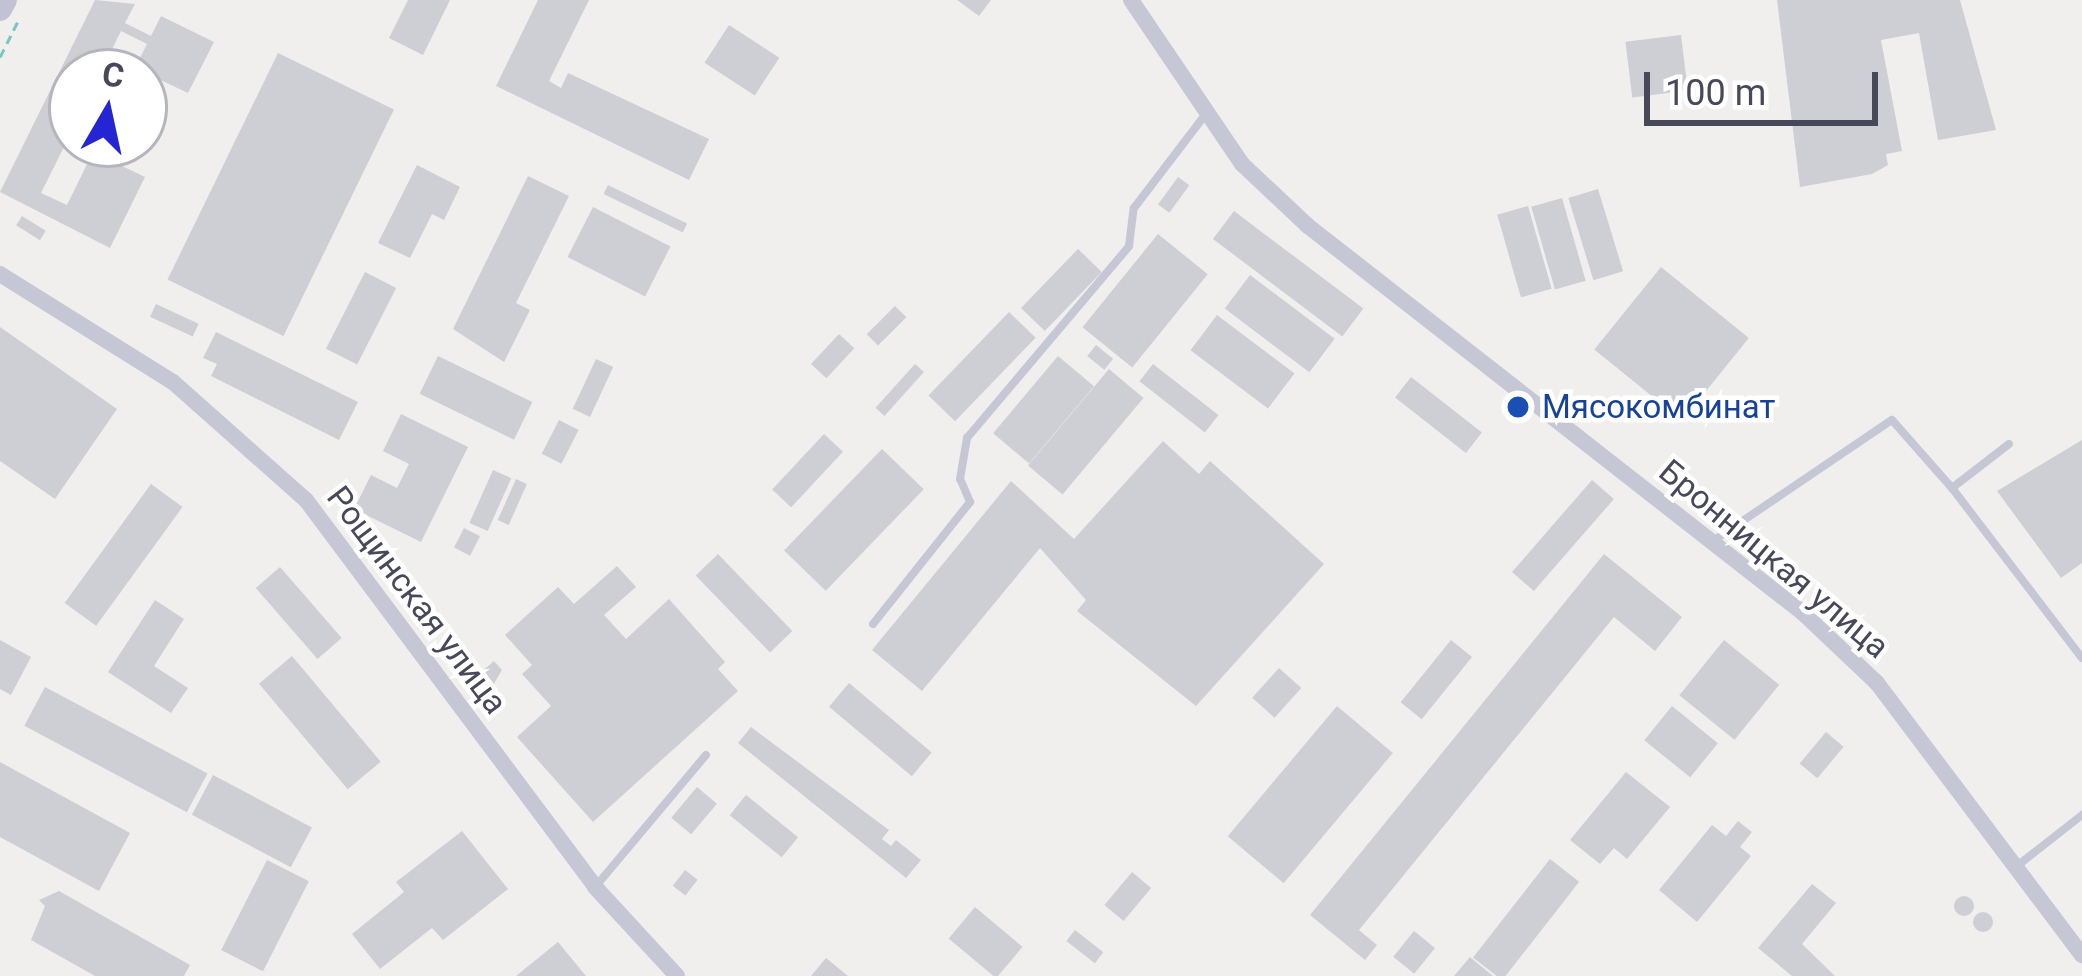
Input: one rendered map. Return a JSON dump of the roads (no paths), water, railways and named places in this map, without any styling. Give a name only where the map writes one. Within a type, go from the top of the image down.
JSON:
[{"type":"street","name":"Бронницкая улица","points":[[1131,0],[1242,164],[1308,226],[1712,542],[1877,683],[2082,955]]},
{"type":"street","name":"Рощинская улица","points":[[0,274],[173,382],[305,500],[595,887],[677,976]]},
{"type":"lane","points":[[873,624],[970,502],[960,479],[967,438],[1129,246],[1134,208],[1205,115]]},
{"type":"lane","points":[[1712,542],[1892,420],[1952,488],[2082,658]]},
{"type":"lane","points":[[1952,488],[2009,444]]},
{"type":"lane","points":[[595,887],[706,755]]},
{"type":"lane","points":[[2016,867],[2082,815]]},
{"type":"place","name":"Мясокомбинат","points":[[1518,407]]}]
